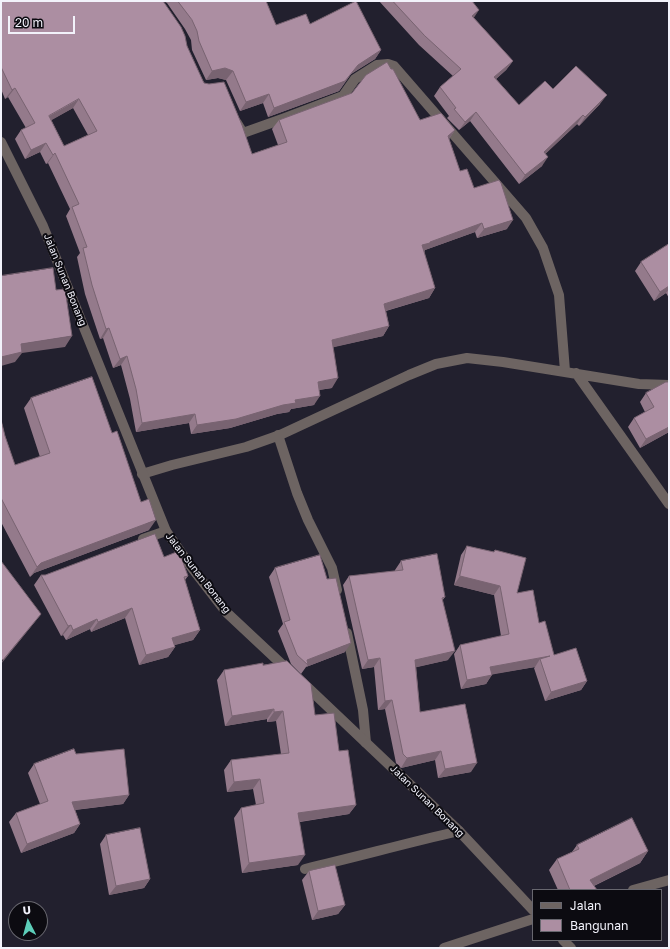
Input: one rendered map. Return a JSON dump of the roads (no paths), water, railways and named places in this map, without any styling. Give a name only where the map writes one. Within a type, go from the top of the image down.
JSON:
[{"type":"street","points":[[234,116],[243,133],[343,96],[355,79],[377,65],[388,64],[394,66],[526,218],[543,248],[559,296],[565,371]]},
{"type":"street","name":"Jalan Sunan Bonang","points":[[1,142],[43,226],[166,531],[226,612],[459,831],[532,909]]},
{"type":"street","points":[[142,474],[246,447],[278,435],[436,364],[467,358],[565,371],[639,384],[669,385]]},
{"type":"street","points":[[576,373],[669,504]]},
{"type":"street","points":[[278,435],[297,493],[308,520],[332,568],[339,597]]},
{"type":"street","points":[[137,542],[166,531]]},
{"type":"street","points":[[346,626],[363,710],[366,743]]},
{"type":"street","points":[[305,868],[459,831]]},
{"type":"street","points":[[637,889],[669,880]]},
{"type":"street","points":[[444,948],[532,919]]}]
